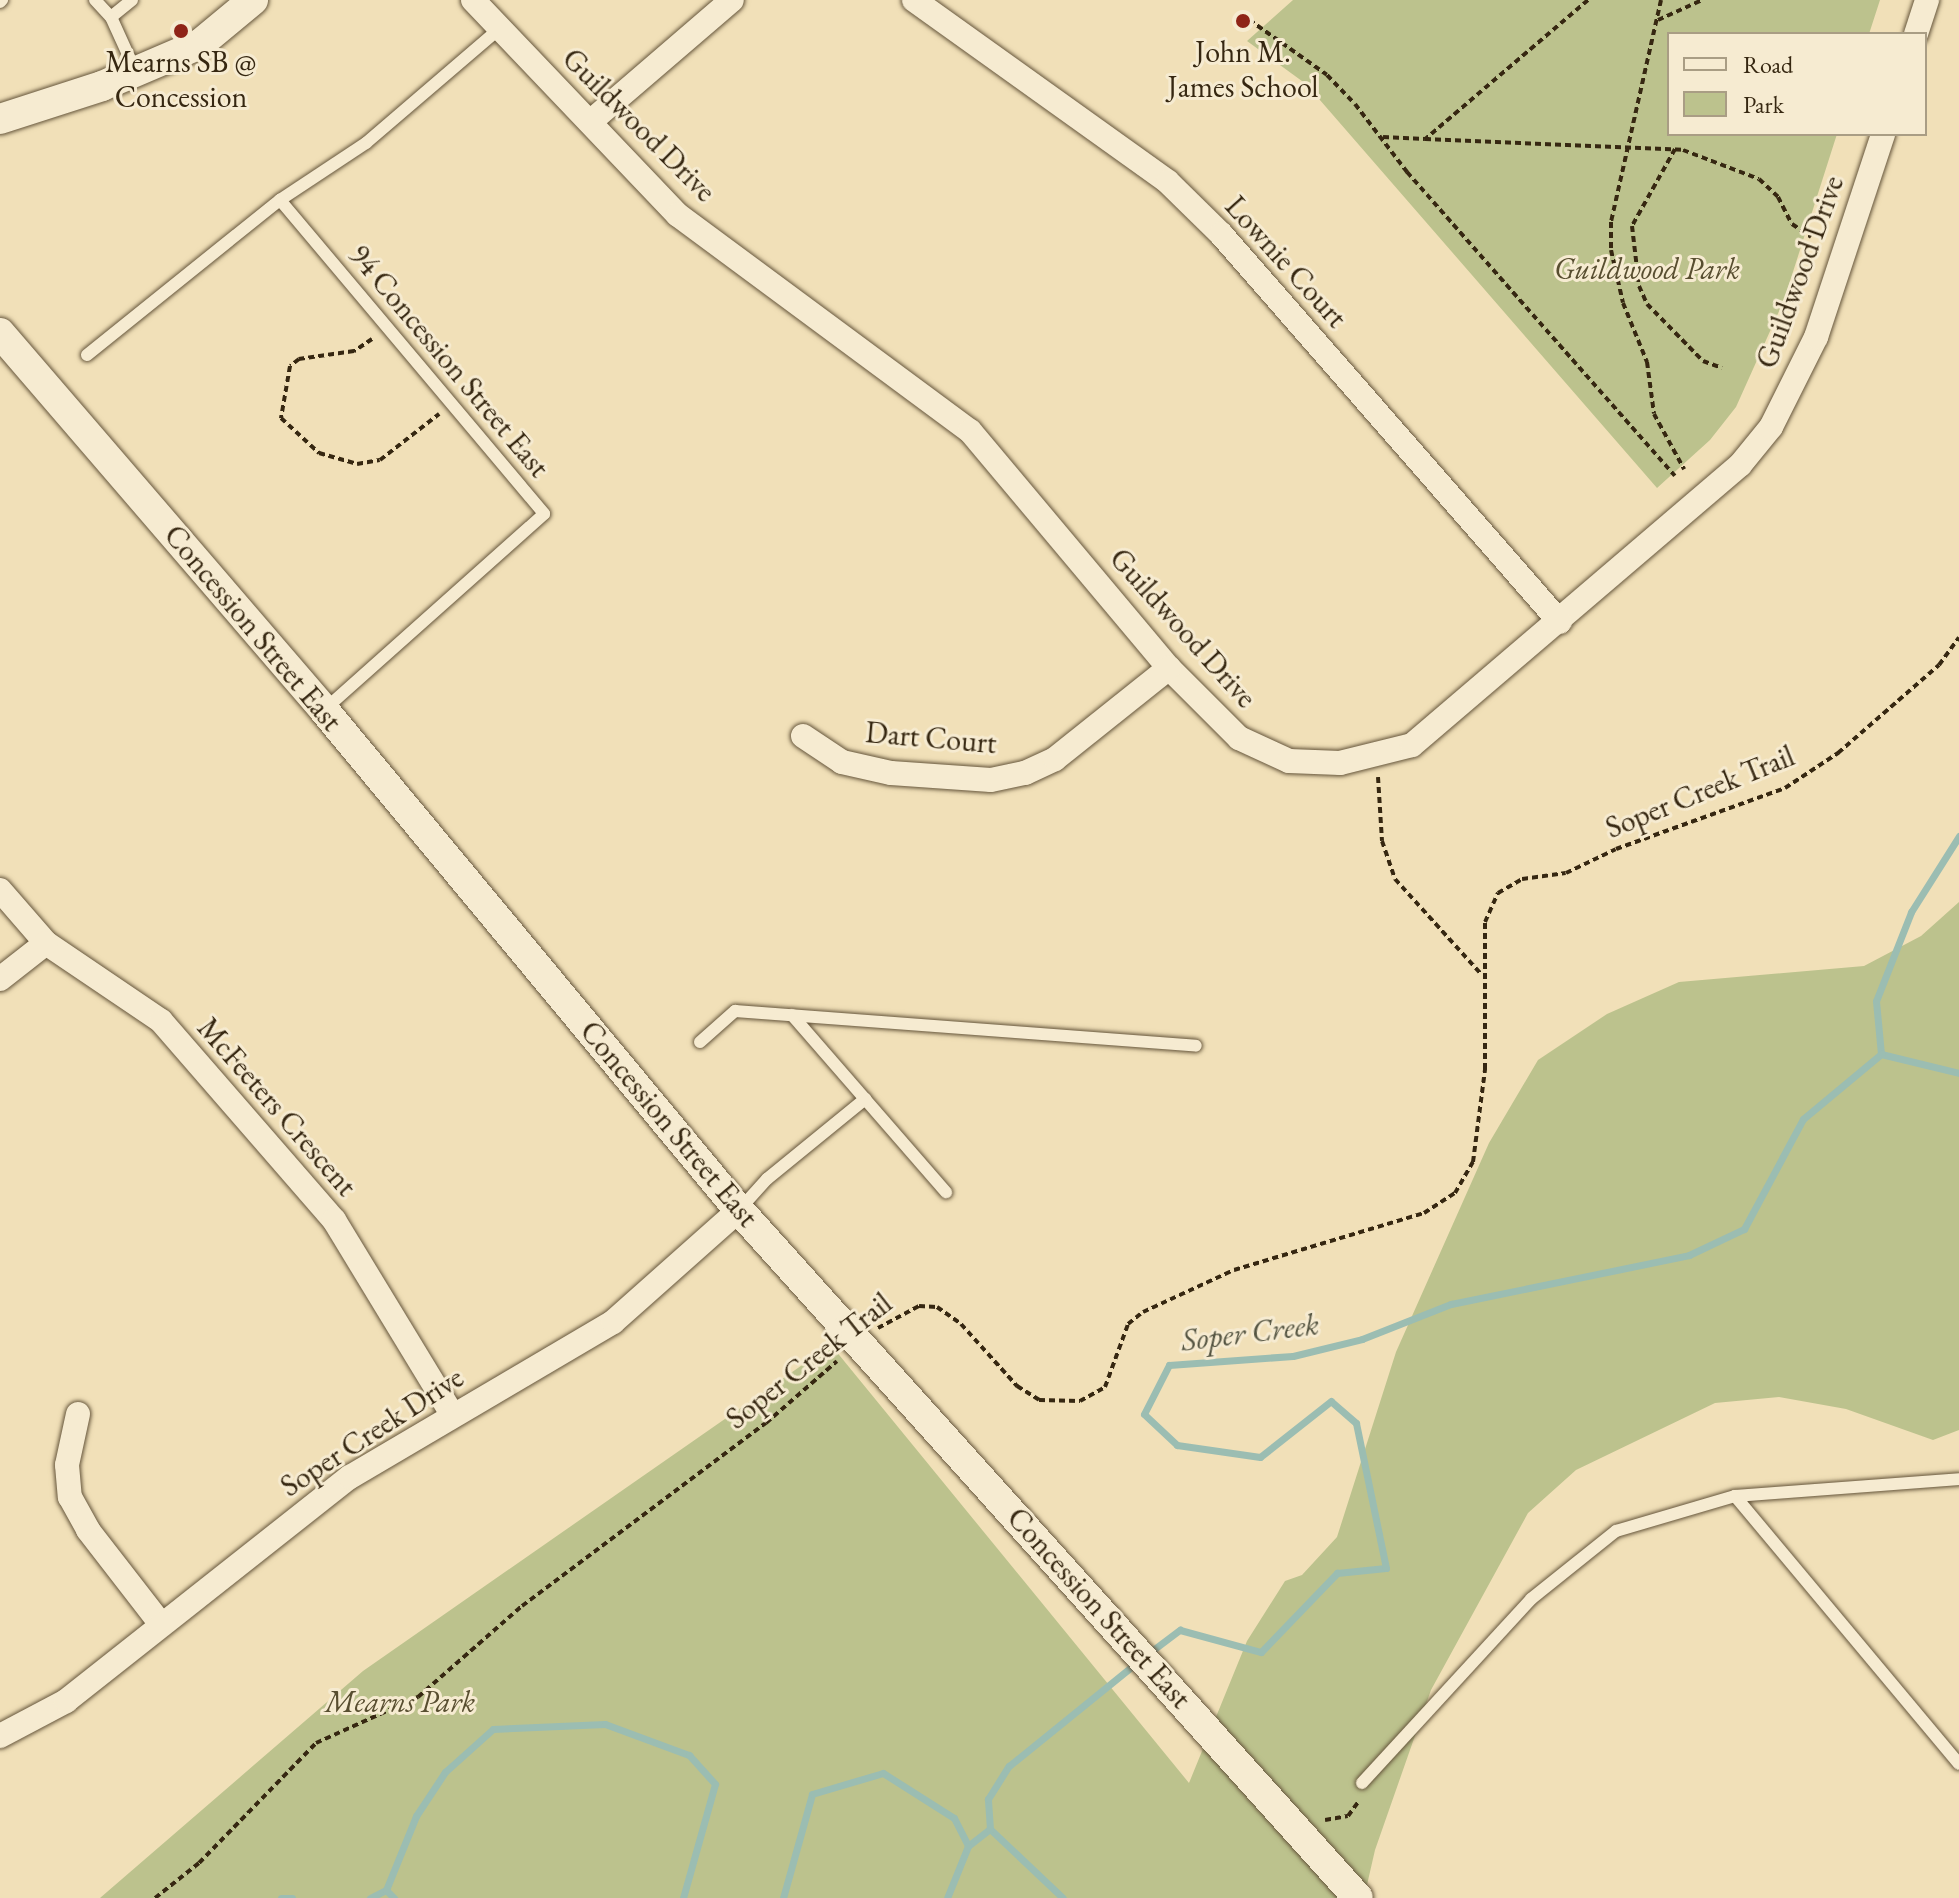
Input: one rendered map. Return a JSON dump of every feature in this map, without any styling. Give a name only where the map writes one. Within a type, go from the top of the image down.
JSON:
[{"type":"street","points":[[0,119],[136,72],[200,44],[253,0]]},
{"type":"street","name":"Guildwood Drive","points":[[473,0],[678,215],[970,431],[1169,668],[1239,738],[1289,761],[1374,759],[1412,745],[1706,496],[1771,427],[1816,337],[1882,136]]},
{"type":"street","points":[[590,122],[732,0]]},
{"type":"street","name":"Lownie Court","points":[[914,0],[1168,182],[1221,234],[1560,622]]},
{"type":"street","points":[[1917,32],[1927,0]]},
{"type":"street","name":"Concession Street East","points":[[0,333],[324,710],[739,1210],[1115,1623],[1358,1898]]},
{"type":"street","name":"Dart Court","points":[[803,736],[842,762],[891,773],[991,780],[1014,776],[1055,759],[1169,668]]},
{"type":"street","name":"McFeeters Crescent","points":[[0,890],[46,943],[161,1021],[334,1220],[452,1414]]},
{"type":"street","points":[[0,979],[46,943]]},
{"type":"street","name":"Soper Creek Drive","points":[[0,1736],[66,1701],[350,1477],[452,1414],[613,1322],[739,1210]]},
{"type":"street","points":[[78,1414],[67,1465],[70,1497],[88,1530],[161,1624]]},
{"type":"lane","points":[[95,0],[111,17],[136,72]]},
{"type":"lane","points":[[111,17],[132,0]]},
{"type":"lane","points":[[87,355],[280,200],[366,143],[499,29]]},
{"type":"lane","name":"94 Concession Street East","points":[[280,200],[544,514],[324,710]]},
{"type":"lane","points":[[700,1042],[735,1011],[1196,1046]]},
{"type":"lane","points":[[792,1015],[946,1192]]},
{"type":"lane","points":[[739,1210],[767,1179],[865,1099]]},
{"type":"lane","points":[[1362,1783],[1531,1599],[1616,1531],[1735,1496],[1959,1479]]},
{"type":"lane","points":[[1735,1496],[1959,1764]]},
{"type":"path","points":[[1425,139],[1588,0]]},
{"type":"path","points":[[1661,0],[1611,222],[1615,276],[1647,362],[1662,436],[1684,469]]},
{"type":"path","points":[[1658,20],[1702,0]]},
{"type":"path","points":[[1241,14],[1327,75],[1675,476]]},
{"type":"path","points":[[1381,137],[1675,149],[1759,179],[1778,197],[1792,224],[1811,237]]},
{"type":"path","points":[[1675,149],[1632,226],[1639,286],[1647,304],[1703,361],[1722,368]]},
{"type":"path","points":[[388,329],[354,351],[299,359],[290,366],[281,418],[319,453],[357,464],[380,460],[450,404]]},
{"type":"path","name":"Soper Creek Trail","points":[[155,1898],[199,1863],[316,1743],[418,1697],[522,1606],[766,1423],[859,1343],[900,1313],[937,1307],[961,1324],[1017,1386],[1039,1400],[1080,1401],[1105,1387],[1128,1324],[1143,1312],[1234,1270],[1424,1213],[1455,1193],[1473,1162],[1485,1069],[1481,974],[1485,922],[1498,893],[1511,883],[1566,873],[1616,849],[1785,788],[1838,753],[1939,665],[1959,637]]},
{"type":"path","points":[[1374,759],[1382,841],[1395,879],[1481,974]]},
{"type":"path","points":[[1295,1828],[1348,1816],[1359,1805],[1362,1783]]},
{"type":"green space","name":"Guildwood Park","points":[[1293,0],[1880,0],[1870,32],[1667,32],[1667,136],[1836,136],[1784,300],[1736,407],[1710,440],[1657,488],[1306,84],[1247,41]]},
{"type":"green space","name":"Mearns Park","points":[[1959,902],[1959,1430],[1933,1440],[1846,1409],[1779,1397],[1715,1403],[1576,1470],[1528,1513],[1431,1690],[1375,1850],[1364,1898],[100,1898],[363,1671],[831,1345],[1189,1783],[1247,1641],[1285,1581],[1302,1575],[1337,1537],[1396,1352],[1489,1143],[1538,1060],[1607,1014],[1679,982],[1864,966],[1921,936]]},
{"type":"waterway","name":"Soper Creek","points":[[1881,1054],[1876,1001],[1911,912],[1959,836]]},
{"type":"waterway","points":[[1881,1054],[1959,1073]]},
{"type":"waterway","name":"Soper Creek","points":[[1149,1653],[1180,1630],[1261,1652],[1337,1573],[1386,1568],[1356,1423],[1331,1401],[1260,1457],[1177,1445],[1144,1414],[1169,1365],[1293,1356],[1362,1339],[1451,1304],[1689,1255],[1744,1229],[1803,1119],[1881,1054]]},
{"type":"waterway","name":"Soper Creek","points":[[783,1898],[812,1794],[883,1773],[954,1818],[968,1846],[990,1829],[988,1799],[1009,1766],[1136,1663]]},
{"type":"waterway","name":"Soper Creek","points":[[394,1898],[386,1890],[416,1816],[445,1772],[493,1729],[605,1724],[689,1755],[715,1784],[683,1898]]},
{"type":"waterway","name":"Soper Creek","points":[[990,1829],[1063,1898]]},
{"type":"waterway","name":"Soper Creek","points":[[947,1898],[968,1846]]},
{"type":"waterway","name":"Soper Creek","points":[[370,1898],[386,1890]]},
{"type":"waterway","name":"Soper Creek","points":[[281,1898],[292,1898]]},
{"type":"place","name":"John M. James School","points":[[1243,21]]},
{"type":"place","name":"Mearns SB @ Concession","points":[[181,31]]}]
